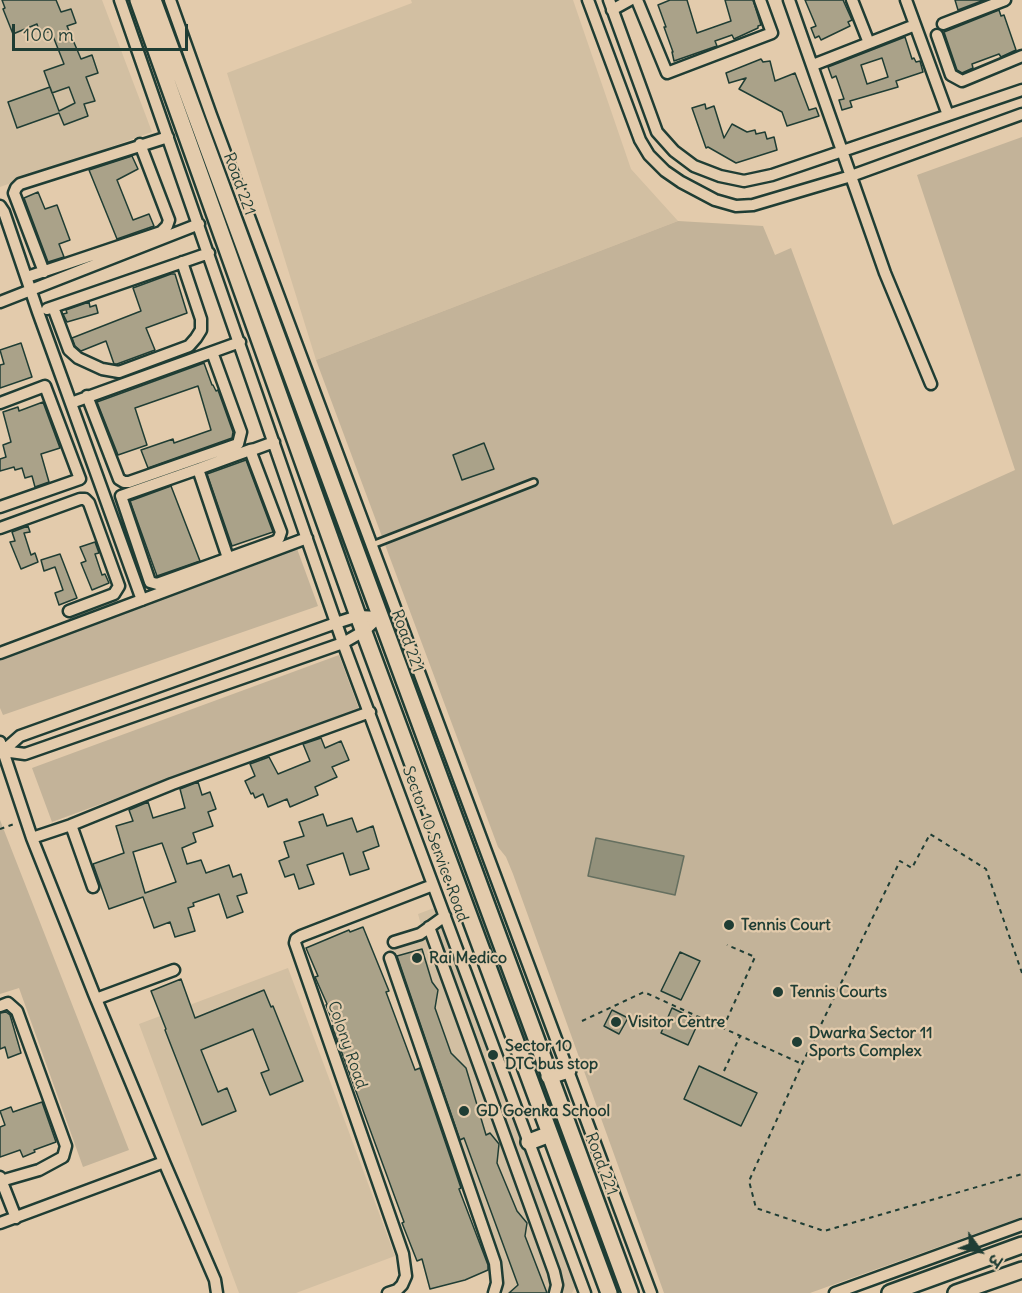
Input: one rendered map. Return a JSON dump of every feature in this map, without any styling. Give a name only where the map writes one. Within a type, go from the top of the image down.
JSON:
[{"type":"main road","name":"Road 221","points":[[138,0],[358,616],[606,1290]]},
{"type":"main road","name":"Road 221","points":[[153,0],[630,1293]]},
{"type":"main road","points":[[549,1076],[568,1070]]},
{"type":"main road","points":[[529,1142],[550,1134]]},
{"type":"main road","points":[[890,1293],[1022,1245]]},
{"type":"main road","points":[[956,1293],[1022,1270]]},
{"type":"street","name":"Sector 10 Service Road","points":[[120,0],[336,624],[585,1293]]},
{"type":"street","points":[[170,0],[651,1293]]},
{"type":"street","points":[[588,0],[640,140],[649,155],[665,171],[681,182],[715,200],[736,206],[753,205],[850,176],[1022,114]]},
{"type":"street","points":[[630,0],[611,5],[657,132],[674,152],[694,166],[720,176],[744,181],[772,175],[1022,90]]},
{"type":"street","points":[[637,0],[667,73],[772,33],[760,0]]},
{"type":"street","points":[[789,0],[885,273],[931,384]]},
{"type":"street","points":[[852,0],[869,43]]},
{"type":"street","points":[[906,0],[948,115]]},
{"type":"street","points":[[943,24],[1005,0]]},
{"type":"street","points":[[813,65],[915,25]]},
{"type":"street","points":[[937,35],[951,75],[962,81],[1022,56]]},
{"type":"street","points":[[44,272],[14,193],[16,188],[20,184],[140,144],[168,137]]},
{"type":"street","points":[[27,277],[161,232],[167,226],[169,220],[140,144]]},
{"type":"street","points":[[0,206],[142,600]]},
{"type":"street","points":[[0,302],[199,224]]},
{"type":"street","points":[[38,312],[208,253]]},
{"type":"street","points":[[53,307],[69,350],[78,358],[102,369],[119,372],[189,346],[201,330],[201,319],[182,262]]},
{"type":"street","points":[[70,403],[240,342]]},
{"type":"street","points":[[87,396],[119,479],[124,482],[238,444],[241,432],[212,352]]},
{"type":"street","points":[[0,404],[45,386],[80,479],[0,507]]},
{"type":"street","points":[[106,502],[274,442]]},
{"type":"street","points":[[121,496],[150,582],[157,584],[276,541],[281,532],[250,450]]},
{"type":"street","points":[[198,469],[228,558]]},
{"type":"street","points":[[0,528],[80,499],[86,499],[119,586],[114,594],[69,610]]},
{"type":"street","points":[[0,653],[308,538]]},
{"type":"street","points":[[2,746],[20,736],[358,616],[379,617]]},
{"type":"street","points":[[2,746],[25,754],[343,643],[364,631],[379,617]]},
{"type":"street","points":[[32,838],[370,712]]},
{"type":"street","points":[[2,746],[32,838],[96,999],[215,1280],[217,1293]]},
{"type":"street","points":[[71,825],[93,887]]},
{"type":"street","name":"Colony Road","points":[[388,1293],[398,1290],[406,1276],[404,1254],[295,943],[296,939],[301,936],[433,885]]},
{"type":"street","points":[[394,942],[420,934],[445,916]]},
{"type":"street","points":[[429,927],[554,1272],[557,1285],[555,1293]]},
{"type":"street","points":[[390,958],[495,1263],[497,1283],[494,1293]]},
{"type":"street","points":[[96,999],[174,970]]},
{"type":"street","points":[[0,1006],[8,1003],[17,1011],[66,1146],[63,1157],[39,1170],[1,1179],[16,1218]]},
{"type":"street","points":[[0,1223],[164,1162]]},
{"type":"street","points":[[835,1293],[1022,1225]]},
{"type":"lane","points":[[372,545],[534,482]]},
{"type":"path","points":[[0,830],[25,820]]},
{"type":"path","points":[[1022,973],[986,869],[930,834],[912,868],[900,861],[802,1064],[749,1181],[756,1208],[824,1231],[1022,1174]]},
{"type":"path","points":[[723,1028],[755,957],[727,945]]},
{"type":"path","points":[[582,1021],[644,992],[802,1064]]},
{"type":"path","points":[[724,1071],[740,1036]]},
{"type":"shaded area","points":[[0,0],[102,0],[152,132],[0,187]]},
{"type":"shaded area","points":[[411,0],[573,0],[631,169],[678,221],[316,360],[227,73],[412,3]]},
{"type":"shaded area","points":[[1022,137],[1022,1217],[810,1293],[664,1293],[513,874],[506,857],[498,847],[316,360],[678,221],[763,226],[775,255],[791,248],[893,525],[1015,470],[917,175]]},
{"type":"shaded area","points":[[296,546],[318,606],[3,715],[0,708],[0,650]]},
{"type":"shaded area","points":[[339,655],[359,709],[52,822],[32,768]]},
{"type":"shaded area","points":[[0,820],[129,1150],[83,1167],[19,988],[0,994]]},
{"type":"shaded area","points":[[596,838],[684,856],[675,895],[588,876]]},
{"type":"shaded area","points":[[434,908],[576,1285],[572,1293],[493,1293],[503,1273],[388,950],[424,936],[418,914]]},
{"type":"shaded area","points":[[288,968],[395,1256],[296,1293],[239,1293],[139,1024]]},
{"type":"building","points":[[2,0],[56,0],[61,12],[71,9],[76,23],[67,26],[81,59],[92,55],[98,73],[86,77],[95,101],[84,104],[88,116],[64,125],[59,113],[17,128],[8,102],[50,87],[44,71],[64,64],[51,31],[40,34],[37,24],[13,34],[3,9],[5,8]],"holes":[[[69,87],[75,103],[59,111],[52,93]]]},
{"type":"building","points":[[670,0],[687,0],[697,33],[731,21],[725,0],[753,0],[761,25],[734,39],[732,35],[715,41],[717,46],[674,61],[658,5]]},
{"type":"building","points":[[805,0],[843,0],[852,20],[848,22],[850,26],[821,40],[819,36],[815,38],[811,28],[816,26]]},
{"type":"building","points":[[955,0],[984,0],[958,10]]},
{"type":"building","points":[[999,10],[1001,16],[1004,15],[1016,50],[1001,57],[999,54],[972,64],[973,68],[962,73],[957,70],[944,32]]},
{"type":"building","points":[[905,37],[912,59],[914,58],[916,62],[920,61],[923,72],[896,81],[898,87],[850,101],[852,107],[842,110],[839,100],[844,99],[836,76],[832,78],[828,67]],"holes":[[[882,58],[888,77],[867,84],[861,65]]]},
{"type":"building","points":[[761,59],[763,62],[770,61],[775,81],[795,73],[809,110],[816,108],[819,116],[787,126],[782,112],[739,89],[746,78],[729,83],[726,73]]},
{"type":"building","points":[[705,104],[706,109],[714,106],[724,138],[732,124],[747,132],[755,130],[756,134],[765,132],[767,139],[774,137],[777,150],[736,163],[706,148],[692,108]]},
{"type":"building","points":[[132,156],[138,169],[117,180],[133,220],[149,214],[154,226],[117,239],[89,170]]},
{"type":"building","points":[[38,192],[45,209],[57,205],[70,240],[59,244],[64,257],[48,262],[24,198]]},
{"type":"building","points":[[175,274],[187,313],[146,328],[155,350],[114,364],[106,341],[81,351],[75,346],[72,338],[141,311],[133,288]]},
{"type":"building","points":[[89,302],[90,307],[96,305],[98,313],[67,322],[63,314],[67,313],[66,310]]},
{"type":"building","points":[[21,343],[32,377],[0,388],[0,365],[4,364],[0,350]]},
{"type":"building","points":[[204,363],[212,385],[216,391],[218,390],[233,432],[232,438],[148,468],[141,450],[173,439],[174,443],[211,430],[198,386],[135,408],[147,445],[118,455],[97,402]]},
{"type":"building","points":[[43,402],[60,448],[41,454],[49,482],[35,487],[32,476],[25,478],[22,468],[15,470],[14,467],[0,471],[0,459],[6,457],[3,445],[11,442],[3,412],[18,407],[19,411]]},
{"type":"building","points":[[484,443],[494,469],[462,480],[453,455]]},
{"type":"building","points":[[246,460],[273,532],[232,546],[207,474]]},
{"type":"building","points":[[171,486],[200,561],[157,576],[130,501]]},
{"type":"building","points":[[28,526],[30,532],[24,533],[31,555],[35,553],[38,562],[21,569],[10,542],[15,541],[12,532]]},
{"type":"building","points":[[95,542],[99,553],[95,554],[102,575],[105,574],[109,583],[92,590],[81,563],[86,561],[80,547]]},
{"type":"building","points":[[60,554],[77,598],[59,605],[55,593],[63,590],[55,567],[44,571],[41,560]]},
{"type":"building","points":[[321,738],[325,748],[341,741],[349,760],[332,767],[337,777],[315,787],[318,795],[290,807],[287,799],[268,807],[263,794],[255,798],[253,793],[251,794],[245,781],[255,776],[250,764],[269,757],[278,774],[310,761],[303,744]]},
{"type":"building","points":[[198,782],[202,795],[210,792],[216,809],[208,812],[213,826],[193,833],[196,842],[182,848],[187,864],[201,860],[206,873],[229,865],[233,877],[241,874],[247,893],[237,896],[243,912],[227,918],[219,894],[193,903],[194,906],[188,908],[195,931],[175,937],[170,922],[154,928],[143,897],[109,909],[93,864],[124,853],[116,826],[133,821],[129,810],[148,802],[153,818],[185,808],[180,789]],"holes":[[[162,843],[176,882],[145,893],[133,852]]]},
{"type":"building","points":[[323,814],[327,826],[352,818],[357,832],[373,826],[379,846],[363,852],[369,869],[350,875],[343,853],[307,865],[314,884],[299,889],[294,874],[285,877],[279,861],[289,857],[284,842],[304,836],[299,822]]},
{"type":"building","points":[[363,927],[389,991],[386,992],[415,1070],[420,1068],[461,1188],[459,1189],[488,1265],[488,1270],[465,1280],[430,1289],[422,1259],[417,1261],[402,1223],[404,1222],[332,1026],[334,1025],[327,1004],[315,977],[318,976],[306,948],[349,930],[350,932]]},
{"type":"building","points":[[422,949],[432,982],[438,990],[435,1008],[451,1053],[466,1068],[486,1135],[490,1133],[499,1144],[497,1163],[517,1211],[527,1223],[525,1236],[547,1293],[509,1293],[518,1285],[464,1138],[460,1140],[397,956]]},
{"type":"building","points":[[680,952],[700,961],[681,1000],[661,991]]},
{"type":"building","points":[[181,979],[195,1018],[264,990],[271,1007],[273,1006],[303,1081],[270,1095],[261,1073],[269,1070],[253,1029],[201,1050],[218,1092],[227,1088],[236,1111],[202,1125],[151,991]]},
{"type":"building","points":[[672,1008],[699,1021],[688,1045],[661,1033]]},
{"type":"building","name":"Visitor Centre","points":[[612,1010],[628,1018],[619,1034],[604,1026]]},
{"type":"building","points":[[6,1012],[10,1015],[21,1053],[8,1058],[5,1047],[0,1049],[0,1013]]},
{"type":"building","points":[[699,1066],[757,1093],[741,1126],[684,1099]]},
{"type":"building","points":[[42,1102],[56,1142],[34,1150],[35,1152],[23,1157],[20,1150],[0,1157],[0,1127],[5,1125],[0,1111],[11,1107],[13,1112]]},
{"type":"place","name":"Tennis Court","points":[[729,925]]},
{"type":"place","name":"Rai Medico","points":[[417,958]]},
{"type":"place","name":"Tennis Courts","points":[[778,992]]},
{"type":"place","name":"Visitor Centre","points":[[616,1022]]},
{"type":"place","name":"Dwarka Sector 11 Sports Complex","points":[[797,1042]]},
{"type":"place","name":"Sector 10 DTC bus stop","points":[[493,1055]]},
{"type":"place","name":"GD Goenka School","points":[[464,1111]]}]
